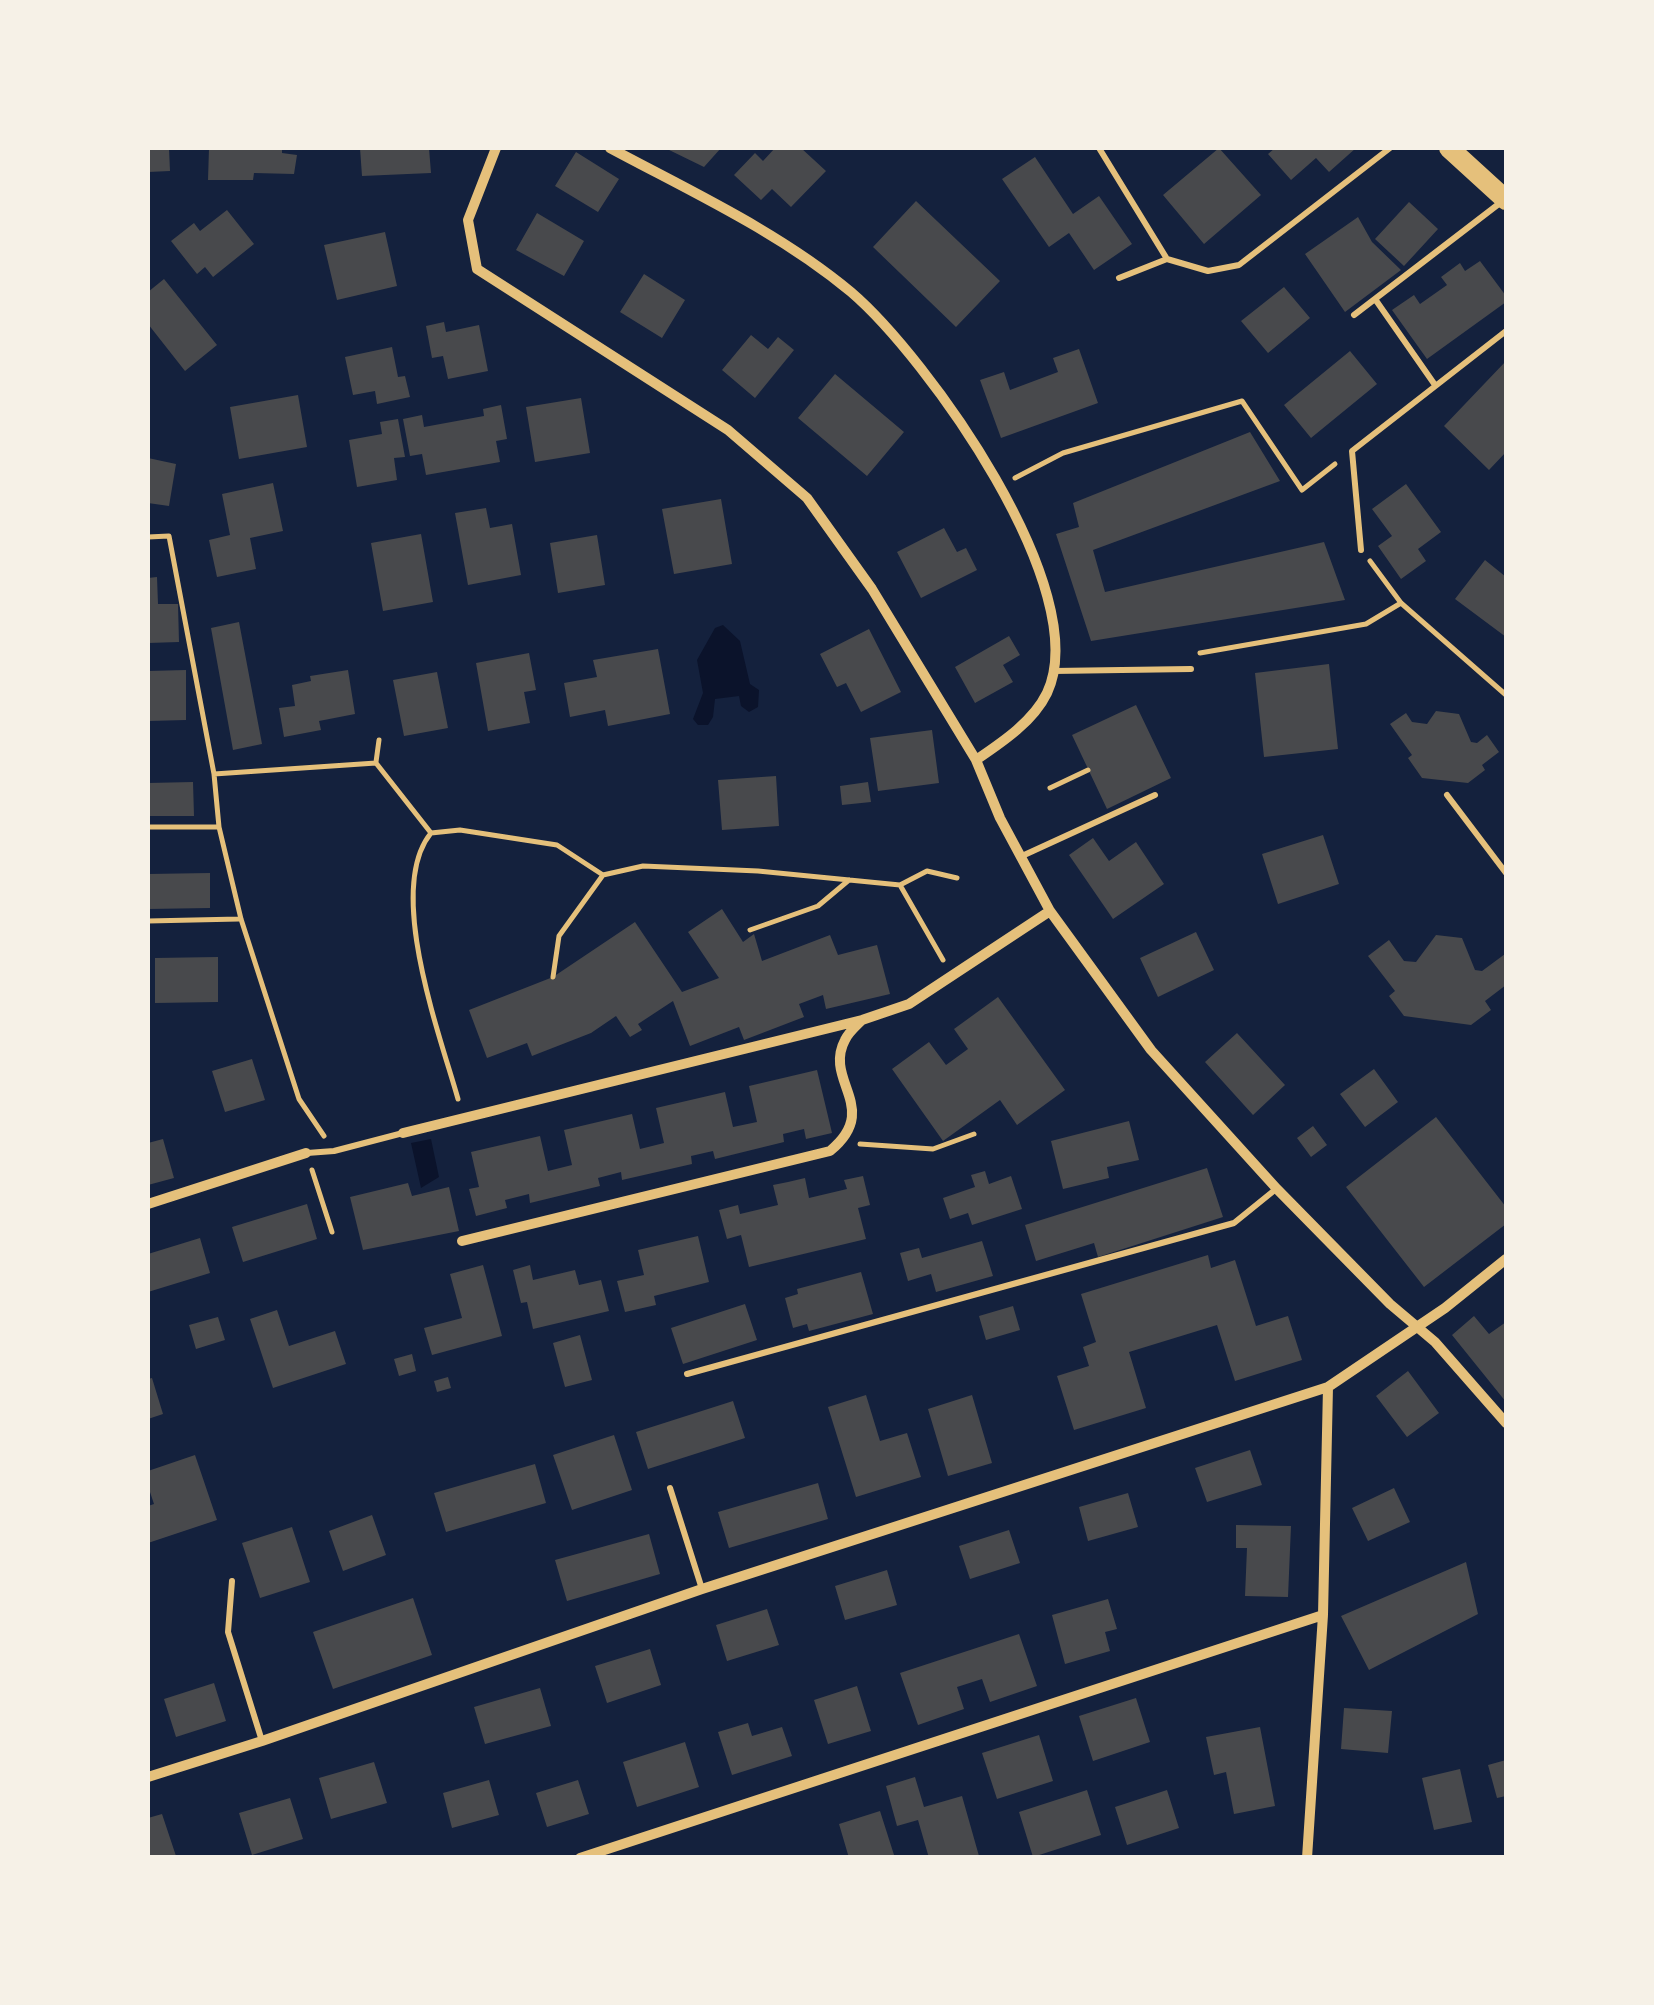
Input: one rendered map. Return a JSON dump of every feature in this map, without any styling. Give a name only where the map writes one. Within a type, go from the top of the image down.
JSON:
[{"type":"main road","points":[[1449,148],[1506,200]]},
{"type":"street","points":[[496,148],[468,220],[477,269],[728,430],[808,498],[872,589],[976,760],[1050,911],[1151,1050],[1277,1189],[1390,1304],[1417,1326],[1506,1423]]},
{"type":"street","points":[[610,148],[772,235],[852,293],[908,351],[957,415],[1001,485],[1035,561],[1056,648],[1048,692],[1038,707],[1005,741],[976,760]]},
{"type":"street","points":[[403,1133],[862,1020],[909,1004],[1050,911]]},
{"type":"street","points":[[462,1241],[830,1152],[847,1137],[854,1118],[840,1060],[845,1040],[862,1020]]},
{"type":"street","points":[[148,1204],[306,1153]]},
{"type":"street","points":[[148,1777],[702,1589],[1328,1387],[1506,1259]]},
{"type":"street","points":[[1306,1858],[1322,1616],[1328,1387]]},
{"type":"street","points":[[580,1858],[1322,1616]]},
{"type":"lane","points":[[1099,148],[1167,260]]},
{"type":"lane","points":[[1119,278],[1167,260],[1208,271],[1239,265],[1390,148]]},
{"type":"lane","points":[[1354,315],[1506,200]]},
{"type":"lane","points":[[1375,298],[1436,385]]},
{"type":"lane","points":[[1361,550],[1352,451],[1506,331]]},
{"type":"lane","points":[[1053,671],[1191,669]]},
{"type":"lane","points":[[1021,857],[1155,794]]},
{"type":"lane","points":[[1447,795],[1506,873]]},
{"type":"lane","points":[[306,1153],[334,1152],[403,1133]]},
{"type":"lane","points":[[687,1374],[1234,1223],[1277,1189]]},
{"type":"lane","points":[[670,1488],[702,1589]]},
{"type":"lane","points":[[232,1581],[228,1632],[262,1741]]},
{"type":"path","points":[[1012,479],[1062,453],[1242,401],[1302,490],[1352,451]]},
{"type":"path","points":[[148,536],[170,536],[214,774],[219,827],[240,919],[299,1098],[334,1152]]},
{"type":"path","points":[[1361,550],[1401,603],[1506,695]]},
{"type":"path","points":[[1191,669],[1200,653],[1366,624],[1401,603]]},
{"type":"path","points":[[379,740],[376,763],[431,833]]},
{"type":"path","points":[[214,774],[376,763]]},
{"type":"path","points":[[1050,788],[1088,770]]},
{"type":"path","points":[[148,827],[219,827]]},
{"type":"path","points":[[462,1117],[414,939],[420,846],[431,833],[460,830],[557,845],[603,874]]},
{"type":"path","points":[[553,977],[559,936],[603,874],[643,866],[758,871],[900,885],[927,870],[957,878]]},
{"type":"path","points":[[750,930],[818,906],[849,880]]},
{"type":"path","points":[[900,885],[946,965]]},
{"type":"path","points":[[148,921],[240,919]]},
{"type":"path","points":[[856,1144],[933,1148],[974,1134]]},
{"type":"path","points":[[306,1153],[332,1232]]},
{"type":"water","points":[[723,625],[740,641],[750,684],[759,690],[758,707],[749,712],[741,706],[739,696],[715,699],[708,725],[698,725],[693,719],[703,693],[697,660],[715,628]]},
{"type":"water","points":[[431,1139],[439,1177],[421,1188],[411,1143]]},
{"type":"building","points":[[148,148],[169,148],[170,171],[148,172]]},
{"type":"building","points":[[209,148],[282,148],[282,153],[297,155],[294,174],[254,173],[253,180],[208,180]]},
{"type":"building","points":[[360,148],[429,148],[431,173],[362,176]]},
{"type":"building","points":[[665,148],[721,148],[704,167]]},
{"type":"building","points":[[775,148],[801,148],[826,171],[791,207],[772,189],[761,200],[734,175],[755,153],[763,161]]},
{"type":"building","points":[[1219,148],[1261,195],[1204,244],[1163,195]]},
{"type":"building","points":[[1275,148],[1356,148],[1329,172],[1316,158],[1291,180],[1268,154]]},
{"type":"building","points":[[576,152],[619,179],[598,212],[555,186]]},
{"type":"building","points":[[1035,157],[1073,214],[1099,196],[1132,244],[1094,270],[1069,233],[1049,247],[1002,179]]},
{"type":"building","points":[[916,201],[1000,281],[956,327],[873,247]]},
{"type":"building","points":[[1409,202],[1438,229],[1404,266],[1375,239]]},
{"type":"building","points":[[227,210],[254,244],[213,277],[205,267],[197,274],[171,241],[194,223],[200,231]]},
{"type":"building","points":[[537,213],[584,241],[564,276],[516,250]]},
{"type":"building","points":[[1358,217],[1372,242],[1401,270],[1345,312],[1305,254]]},
{"type":"building","points":[[385,232],[397,286],[337,300],[324,245]]},
{"type":"building","points":[[1480,261],[1506,296],[1506,302],[1427,359],[1392,310],[1414,295],[1420,304],[1447,285],[1441,277],[1460,263],[1465,271]]},
{"type":"building","points":[[644,274],[685,300],[662,338],[620,312]]},
{"type":"building","points":[[164,279],[217,345],[185,371],[148,324],[148,292]]},
{"type":"building","points":[[1284,287],[1310,318],[1268,353],[1241,321]]},
{"type":"building","points":[[444,322],[446,332],[479,325],[488,371],[448,379],[443,356],[432,358],[426,326]]},
{"type":"building","points":[[751,335],[768,349],[778,337],[794,350],[755,398],[722,370]]},
{"type":"building","points":[[392,347],[398,377],[405,376],[410,397],[377,404],[375,391],[353,395],[345,357]]},
{"type":"building","points":[[1079,349],[1098,403],[1001,438],[980,380],[1004,372],[1010,390],[1058,372],[1053,358]]},
{"type":"building","points":[[1350,351],[1377,384],[1311,438],[1284,405]]},
{"type":"building","points":[[1506,361],[1506,452],[1489,470],[1444,426]]},
{"type":"building","points":[[835,374],[904,432],[867,476],[798,418]]},
{"type":"building","points":[[298,395],[307,447],[239,459],[230,407]]},
{"type":"building","points":[[581,398],[590,453],[535,462],[526,407]]},
{"type":"building","points":[[501,405],[507,439],[496,441],[500,462],[426,475],[422,454],[410,456],[403,419],[422,415],[424,427],[484,416],[483,409]]},
{"type":"building","points":[[398,419],[405,457],[394,458],[397,480],[357,487],[349,440],[382,434],[380,422]]},
{"type":"building","points":[[1250,432],[1280,481],[1093,550],[1105,592],[1324,542],[1345,600],[1091,641],[1056,534],[1079,527],[1073,503]]},
{"type":"building","points":[[148,458],[176,464],[169,506],[148,503]]},
{"type":"building","points":[[273,483],[283,531],[250,538],[256,569],[217,577],[209,540],[230,535],[222,494]]},
{"type":"building","points":[[1406,484],[1441,532],[1418,549],[1426,561],[1401,579],[1378,546],[1392,536],[1372,509]]},
{"type":"building","points":[[721,499],[732,564],[674,574],[662,509]]},
{"type":"building","points":[[486,508],[490,528],[512,524],[521,575],[468,585],[455,513]]},
{"type":"building","points":[[944,528],[957,552],[966,548],[977,570],[921,598],[897,552]]},
{"type":"building","points":[[421,534],[433,602],[383,611],[371,543]]},
{"type":"building","points":[[597,535],[605,585],[558,593],[550,543]]},
{"type":"building","points":[[1485,560],[1506,577],[1506,637],[1455,599]]},
{"type":"building","points":[[157,577],[158,604],[178,604],[179,642],[148,643],[148,578]]},
{"type":"building","points":[[239,622],[262,744],[233,750],[211,628]]},
{"type":"building","points":[[869,629],[901,692],[861,712],[846,683],[837,687],[820,654]]},
{"type":"building","points":[[1009,636],[1020,655],[1003,665],[1013,682],[975,703],[955,667]]},
{"type":"building","points":[[658,649],[670,714],[608,726],[605,710],[570,717],[564,683],[597,677],[593,660]]},
{"type":"building","points":[[529,653],[536,690],[524,692],[530,723],[488,731],[476,663]]},
{"type":"building","points":[[1329,664],[1338,749],[1264,757],[1255,673]]},
{"type":"building","points":[[186,670],[186,720],[148,721],[148,671]]},
{"type":"building","points":[[348,670],[355,714],[319,721],[321,730],[284,737],[279,708],[295,706],[292,685],[311,681],[310,676]]},
{"type":"building","points":[[437,672],[448,728],[404,736],[393,680]]},
{"type":"building","points":[[1136,705],[1171,778],[1107,809],[1072,735]]},
{"type":"building","points":[[1436,711],[1459,714],[1471,742],[1477,743],[1487,735],[1499,752],[1468,783],[1422,778],[1408,758],[1412,755],[1390,724],[1406,713],[1412,722],[1427,724]]},
{"type":"building","points":[[932,730],[939,783],[878,791],[870,738]]},
{"type":"building","points":[[776,776],[779,826],[722,830],[718,780]]},
{"type":"building","points":[[193,782],[194,816],[148,816],[148,783]]},
{"type":"building","points":[[868,782],[871,802],[842,805],[840,786]]},
{"type":"building","points":[[1323,835],[1339,884],[1278,904],[1262,854]]},
{"type":"building","points":[[1093,838],[1109,861],[1136,842],[1164,884],[1113,919],[1069,855]]},
{"type":"building","points":[[210,873],[210,908],[148,909],[148,874]]},
{"type":"building","points":[[722,909],[743,942],[754,934],[762,961],[830,935],[838,955],[877,945],[890,994],[826,1009],[823,995],[799,1004],[804,1017],[744,1040],[739,1027],[690,1046],[673,1001],[638,1024],[642,1030],[630,1037],[616,1016],[591,1033],[532,1056],[527,1043],[487,1058],[469,1010],[553,977],[635,922],[682,992],[719,978],[688,932]]},
{"type":"building","points":[[1196,932],[1214,970],[1158,997],[1140,958]]},
{"type":"building","points":[[1436,935],[1462,938],[1475,970],[1482,971],[1505,954],[1506,985],[1485,1001],[1491,1010],[1471,1025],[1404,1016],[1389,996],[1395,991],[1368,956],[1389,940],[1404,961],[1416,962]]},
{"type":"building","points":[[218,957],[218,1002],[155,1003],[155,958]]},
{"type":"building","points":[[998,997],[1065,1090],[1017,1125],[1000,1100],[943,1141],[892,1069],[929,1042],[946,1065],[968,1049],[954,1029]]},
{"type":"building","points":[[1237,1033],[1285,1085],[1253,1115],[1205,1062]]},
{"type":"building","points":[[252,1059],[265,1100],[225,1112],[212,1071]]},
{"type":"building","points":[[1374,1069],[1398,1102],[1365,1127],[1340,1094]]},
{"type":"building","points":[[817,1070],[832,1133],[806,1139],[804,1129],[783,1134],[784,1142],[715,1159],[713,1151],[691,1156],[692,1164],[622,1180],[621,1172],[598,1178],[600,1186],[530,1203],[529,1194],[505,1200],[507,1208],[476,1216],[469,1189],[479,1187],[471,1152],[540,1136],[548,1171],[572,1165],[564,1130],[632,1114],[640,1149],[664,1143],[656,1108],[725,1092],[733,1127],[757,1122],[749,1086]]},
{"type":"building","points":[[1436,1117],[1506,1207],[1506,1224],[1424,1287],[1346,1187]]},
{"type":"building","points":[[1129,1121],[1139,1160],[1107,1167],[1109,1178],[1063,1189],[1051,1141]]},
{"type":"building","points":[[1313,1126],[1327,1145],[1311,1157],[1297,1138]]},
{"type":"building","points":[[163,1139],[174,1178],[148,1185],[148,1143]]},
{"type":"building","points":[[1207,1168],[1223,1217],[1098,1257],[1094,1243],[1036,1261],[1025,1225]]},
{"type":"building","points":[[985,1171],[989,1184],[1011,1176],[1022,1209],[972,1225],[968,1213],[950,1219],[943,1198],[975,1187],[971,1175]]},
{"type":"building","points":[[863,1176],[870,1205],[858,1208],[866,1239],[749,1267],[741,1235],[727,1239],[719,1210],[738,1205],[740,1214],[778,1205],[773,1185],[805,1178],[809,1198],[847,1189],[844,1180]]},
{"type":"building","points":[[408,1183],[412,1196],[449,1187],[459,1231],[363,1250],[350,1197]]},
{"type":"building","points":[[307,1204],[317,1239],[243,1262],[232,1227]]},
{"type":"building","points":[[698,1236],[709,1282],[654,1296],[656,1305],[625,1312],[617,1281],[644,1275],[638,1250]]},
{"type":"building","points":[[200,1238],[210,1273],[148,1292],[148,1254]]},
{"type":"building","points":[[982,1241],[993,1276],[936,1292],[931,1274],[908,1281],[900,1253],[919,1248],[922,1258]]},
{"type":"building","points":[[1208,1255],[1211,1268],[1235,1260],[1256,1326],[1288,1316],[1302,1360],[1235,1381],[1217,1325],[1129,1352],[1146,1408],[1074,1430],[1057,1376],[1089,1366],[1083,1347],[1096,1342],[1081,1294]]},
{"type":"building","points":[[483,1265],[502,1336],[432,1355],[424,1328],[462,1318],[450,1274]]},
{"type":"building","points":[[530,1265],[533,1280],[575,1270],[579,1285],[601,1280],[609,1311],[533,1329],[527,1302],[521,1303],[513,1270]]},
{"type":"building","points":[[861,1272],[873,1314],[809,1331],[807,1324],[793,1328],[785,1298],[798,1294],[797,1289]]},
{"type":"building","points":[[745,1304],[757,1340],[683,1364],[671,1328]]},
{"type":"building","points":[[1013,1306],[1020,1330],[986,1340],[979,1316]]},
{"type":"building","points":[[277,1310],[289,1346],[335,1331],[346,1364],[273,1388],[250,1319]]},
{"type":"building","points":[[1474,1316],[1489,1334],[1506,1322],[1506,1402],[1452,1335]]},
{"type":"building","points":[[218,1317],[225,1340],[196,1349],[189,1325]]},
{"type":"building","points":[[580,1335],[592,1380],[565,1387],[553,1343]]},
{"type":"building","points":[[412,1354],[416,1371],[399,1376],[394,1359]]},
{"type":"building","points":[[1408,1371],[1439,1413],[1407,1437],[1376,1396]]},
{"type":"building","points":[[448,1377],[451,1388],[437,1392],[434,1381]]},
{"type":"building","points":[[152,1378],[163,1414],[148,1419],[148,1379]]},
{"type":"building","points":[[866,1395],[880,1441],[907,1433],[921,1477],[856,1497],[828,1407]]},
{"type":"building","points":[[972,1395],[992,1463],[948,1476],[928,1409]]},
{"type":"building","points":[[733,1401],[745,1438],[648,1469],[636,1432]]},
{"type":"building","points":[[614,1435],[632,1490],[572,1510],[553,1455]]},
{"type":"building","points":[[1250,1450],[1262,1485],[1207,1502],[1195,1468]]},
{"type":"building","points":[[195,1455],[217,1520],[148,1543],[148,1506],[154,1504],[148,1471]]},
{"type":"building","points":[[535,1464],[546,1503],[446,1532],[434,1493]]},
{"type":"building","points":[[818,1483],[828,1519],[729,1548],[718,1512]]},
{"type":"building","points":[[1394,1488],[1410,1522],[1368,1541],[1352,1508]]},
{"type":"building","points":[[1128,1493],[1138,1527],[1088,1541],[1079,1507]]},
{"type":"building","points":[[372,1515],[386,1555],[343,1571],[329,1531]]},
{"type":"building","points":[[1236,1525],[1291,1526],[1288,1597],[1245,1596],[1247,1548],[1236,1548]]},
{"type":"building","points":[[292,1527],[310,1582],[260,1598],[242,1543]]},
{"type":"building","points":[[1009,1530],[1020,1563],[970,1579],[959,1546]]},
{"type":"building","points":[[649,1534],[660,1574],[567,1601],[555,1560]]},
{"type":"building","points":[[1466,1562],[1478,1614],[1369,1670],[1341,1616]]},
{"type":"building","points":[[887,1570],[897,1605],[845,1620],[835,1586]]},
{"type":"building","points":[[413,1598],[432,1655],[333,1689],[313,1632]]},
{"type":"building","points":[[1108,1599],[1117,1629],[1105,1632],[1110,1651],[1065,1664],[1052,1615]]},
{"type":"building","points":[[767,1609],[779,1645],[727,1661],[716,1625]]},
{"type":"building","points":[[1019,1634],[1037,1686],[990,1702],[982,1679],[957,1687],[964,1709],[918,1725],[900,1673]]},
{"type":"building","points":[[650,1649],[661,1685],[607,1703],[595,1666]]},
{"type":"building","points":[[214,1683],[226,1721],[176,1737],[164,1699]]},
{"type":"building","points":[[857,1686],[871,1731],[828,1744],[814,1700]]},
{"type":"building","points":[[540,1688],[551,1726],[485,1744],[474,1707]]},
{"type":"building","points":[[1136,1698],[1150,1742],[1093,1761],[1079,1716]]},
{"type":"building","points":[[1344,1708],[1392,1711],[1388,1753],[1341,1749]]},
{"type":"building","points":[[748,1723],[752,1736],[782,1727],[792,1756],[732,1775],[718,1732]]},
{"type":"building","points":[[1260,1727],[1275,1806],[1234,1814],[1226,1772],[1214,1775],[1206,1737]]},
{"type":"building","points":[[1039,1735],[1053,1781],[997,1799],[982,1753]]},
{"type":"building","points":[[685,1742],[699,1787],[637,1807],[623,1762]]},
{"type":"building","points":[[1506,1760],[1506,1796],[1497,1798],[1488,1765]]},
{"type":"building","points":[[374,1762],[387,1803],[331,1819],[319,1778]]},
{"type":"building","points":[[1460,1769],[1472,1822],[1434,1830],[1422,1778]]},
{"type":"building","points":[[915,1777],[924,1807],[962,1796],[979,1856],[929,1858],[918,1820],[897,1826],[886,1786]]},
{"type":"building","points":[[489,1780],[499,1815],[452,1828],[443,1793]]},
{"type":"building","points":[[578,1780],[589,1814],[547,1827],[536,1793]]},
{"type":"building","points":[[1087,1790],[1101,1835],[1033,1857],[1019,1812]]},
{"type":"building","points":[[1167,1790],[1179,1828],[1127,1845],[1115,1807]]},
{"type":"building","points":[[290,1798],[303,1839],[252,1855],[239,1813]]},
{"type":"building","points":[[880,1811],[895,1858],[849,1858],[839,1824]]},
{"type":"building","points":[[162,1814],[176,1856],[148,1858],[148,1818]]}]
